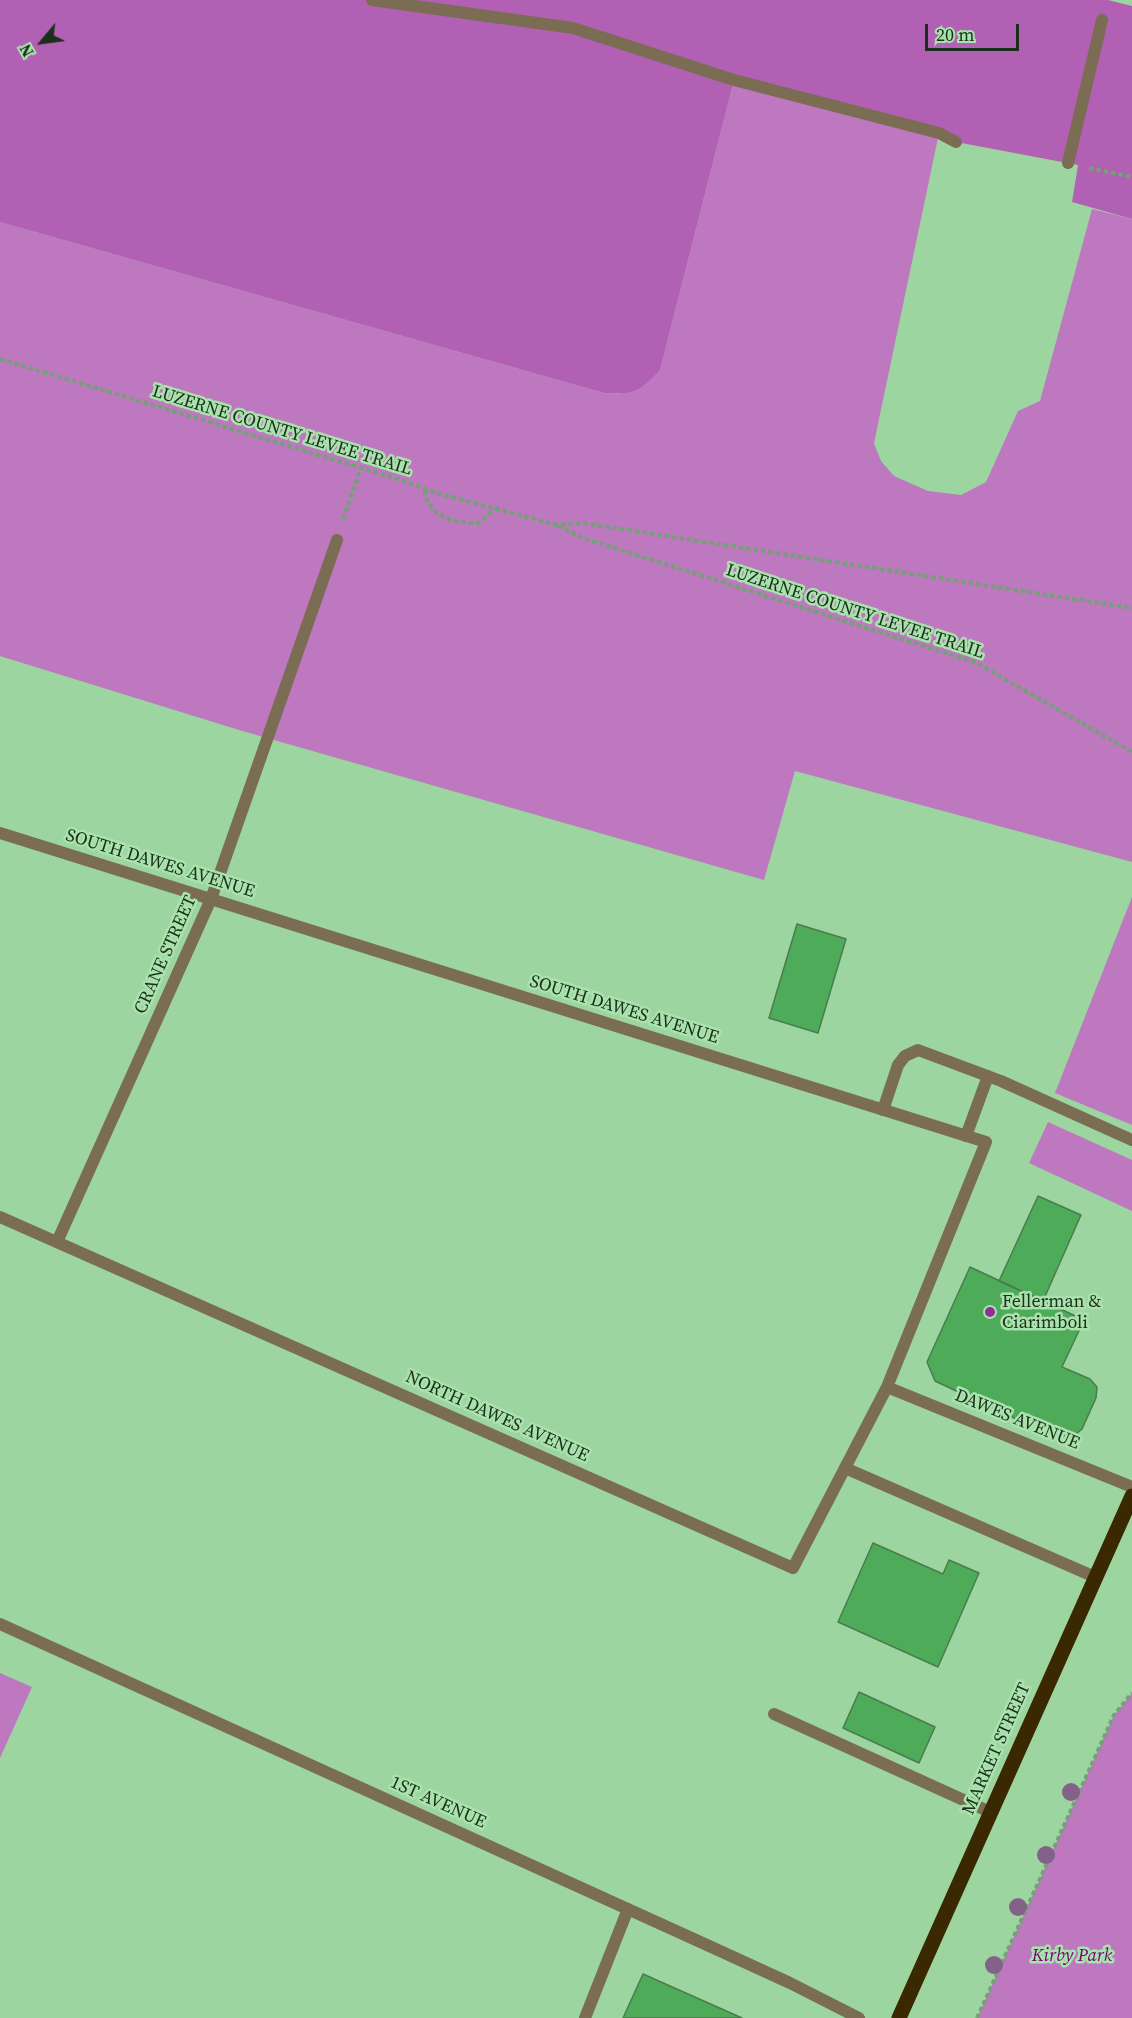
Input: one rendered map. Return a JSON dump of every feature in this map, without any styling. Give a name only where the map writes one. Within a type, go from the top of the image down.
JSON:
[{"type":"main road","name":"MARKET STREET","points":[[899,2018],[1132,1496]]},
{"type":"street","points":[[372,0],[573,28],[734,80],[939,133],[956,142]]},
{"type":"street","points":[[1068,163],[1102,20]]},
{"type":"street","name":"CRANE STREET","points":[[57,1242],[211,899],[336,540]]},
{"type":"street","name":"SOUTH DAWES AVENUE","points":[[0,833],[986,1142],[887,1387]]},
{"type":"street","points":[[884,1110],[898,1065],[905,1056],[918,1050],[988,1076],[1132,1140]]},
{"type":"street","points":[[966,1136],[988,1076]]},
{"type":"street","name":"NORTH DAWES AVENUE","points":[[0,1216],[793,1568],[887,1387]]},
{"type":"street","name":"DAWES AVENUE","points":[[887,1387],[1132,1487]]},
{"type":"street","points":[[845,1468],[1095,1577]]},
{"type":"street","name":"1ST AVENUE","points":[[0,1624],[790,1983],[859,2018]]},
{"type":"street","points":[[774,1714],[990,1812]]},
{"type":"street","points":[[585,2018],[628,1909]]},
{"type":"path","points":[[1068,163],[1132,177]]},
{"type":"path","name":"LUZERNE COUNTY LEVEE TRAIL","points":[[0,359],[361,468],[425,490],[557,525],[583,538],[977,663],[1132,752]]},
{"type":"path","points":[[349,501],[361,468]]},
{"type":"path","points":[[425,490],[426,499],[443,517],[462,523],[479,523],[494,509]]},
{"type":"path","name":"LUZERNE COUNTY LEVEE TRAIL","points":[[557,525],[583,523],[1132,608]]},
{"type":"path","points":[[977,2018],[1114,1715],[1132,1693]]},
{"type":"green space","points":[[734,80],[939,133],[874,443],[881,461],[894,476],[928,491],[961,495],[986,482],[1018,411],[1040,401],[1092,209],[1132,219],[1132,862],[795,771],[764,880],[239,730],[0,656],[0,222],[604,393],[620,394],[660,370]]},
{"type":"green space","points":[[1132,897],[1132,1125],[1055,1093]]},
{"type":"green space","points":[[1048,1122],[1132,1160],[1132,1211],[1029,1163]]},
{"type":"green space","points":[[0,1673],[32,1687],[0,1758]]},
{"type":"green space","name":"Kirby Park","points":[[1132,1693],[1132,2018],[977,2018],[1114,1715]]},
{"type":"shaded area","points":[[0,0],[1108,0],[1132,6],[1132,219],[1072,202],[1078,165],[956,142],[734,80],[660,370],[636,390],[604,393],[0,222]]},
{"type":"building","points":[[797,924],[846,939],[818,1033],[769,1018]]},
{"type":"building","points":[[1038,1196],[1081,1215],[1043,1301],[999,1281]]},
{"type":"building","points":[[970,1267],[1084,1320],[1062,1367],[1090,1379],[1097,1387],[1096,1398],[1082,1429],[1074,1436],[1064,1436],[1018,1415],[1016,1419],[935,1381],[927,1362]]},
{"type":"building","points":[[873,1543],[943,1574],[949,1560],[979,1573],[938,1667],[838,1622]]},
{"type":"building","points":[[859,1692],[935,1727],[919,1763],[843,1728]]},
{"type":"building","points":[[643,1974],[742,2018],[623,2018]]},
{"type":"place","name":"Fellerman & Ciarimboli","points":[[990,1312]]}]
